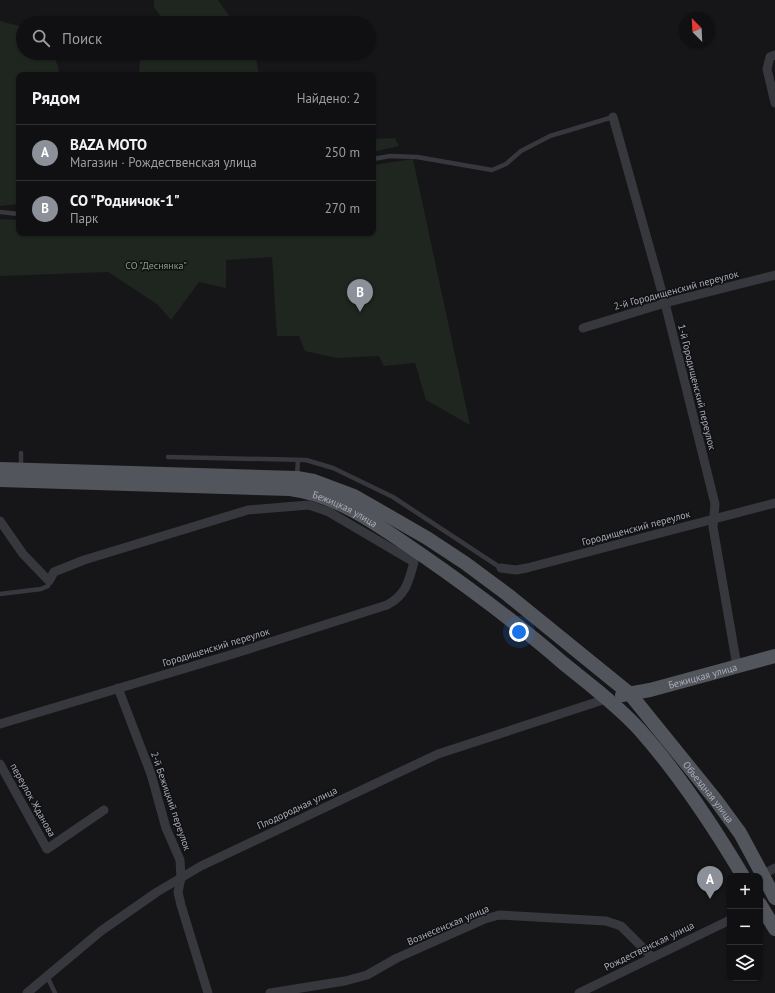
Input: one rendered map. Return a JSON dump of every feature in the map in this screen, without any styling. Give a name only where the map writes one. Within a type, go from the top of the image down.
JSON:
[{"type":"main road","name":"Бежицкая улица","points":[[0,469],[297,478],[314,481],[354,496],[427,538],[508,595],[630,694]]},
{"type":"main road","name":"Бежицкая улица","points":[[0,480],[290,490],[307,491],[328,498],[383,528],[471,588],[606,699],[650,690],[775,656]]},
{"type":"main road","name":"Объездная улица","points":[[630,694],[715,799],[736,828],[761,873]]},
{"type":"main road","name":"Объездная улица","points":[[606,699],[638,729],[677,775],[709,820],[741,873]]},
{"type":"main road","name":"Объездная улица","points":[[763,877],[775,898]]},
{"type":"main road","points":[[762,909],[775,929]]},
{"type":"street","points":[[775,55],[770,57],[767,63],[775,103]]},
{"type":"street","name":"1-й Городищенский переулок","points":[[614,117],[665,303],[714,504],[714,534],[737,666]]},
{"type":"street","name":"2-й Городищенский переулок","points":[[583,328],[665,303],[775,275]]},
{"type":"street","name":"Городищенский переулок","points":[[501,568],[516,570],[527,568],[775,503]]},
{"type":"street","name":"Городищенский переулок","points":[[0,724],[387,605],[403,594],[408,584],[414,562],[329,512],[309,505],[248,510],[84,560],[54,572],[49,581]]},
{"type":"street","points":[[0,521],[23,554],[49,581]]},
{"type":"street","name":"2-й Бежицкий переулок","points":[[118,688],[151,774],[166,828],[180,860],[178,892],[208,993]]},
{"type":"street","name":"Плодородная улица","points":[[27,993],[101,931],[180,878],[240,847],[438,754],[606,699]]},
{"type":"street","name":"переулок Жданова","points":[[0,764],[47,849],[104,810]]},
{"type":"street","points":[[763,874],[775,868]]},
{"type":"street","name":"Вознесенская улица","points":[[270,993],[345,981],[367,975],[397,958],[485,919],[499,916],[606,921],[621,926],[652,957]]},
{"type":"street","name":"Рождественская улица","points":[[579,993],[727,921]]},
{"type":"lane","points":[[376,158],[390,156],[417,157],[492,170],[506,164],[521,151],[550,136],[614,117]]},
{"type":"lane","points":[[0,212],[16,214]]},
{"type":"lane","points":[[21,453],[21,470]]},
{"type":"lane","points":[[168,457],[298,460],[333,468],[386,494],[501,568]]},
{"type":"lane","points":[[297,478],[298,460]]},
{"type":"lane","points":[[0,594],[41,589],[48,586],[49,581]]},
{"type":"lane","points":[[47,976],[54,993]]},
{"type":"green space","points":[[154,0],[218,0],[229,16],[161,16],[154,7]]},
{"type":"green space","points":[[0,21],[16,25],[16,60],[55,60],[59,72],[16,72],[16,204],[0,206]]},
{"type":"green space","points":[[256,60],[258,72],[139,72],[140,61]]},
{"type":"green space","points":[[395,138],[399,146],[376,151],[376,139]]},
{"type":"green space","name":"СО \"Деснянка\"","points":[[413,159],[470,425],[426,400],[415,363],[384,366],[379,356],[337,358],[305,351],[299,336],[277,336],[272,257],[226,260],[226,288],[199,282],[171,320],[157,304],[108,272],[0,276],[0,219],[16,220],[16,236],[376,236],[376,165]]},
{"type":"place","name":"СО \"Родничок-1\"","points":[[360,312]]},
{"type":"place","name":"BAZA MOTO","points":[[710,899]]}]
